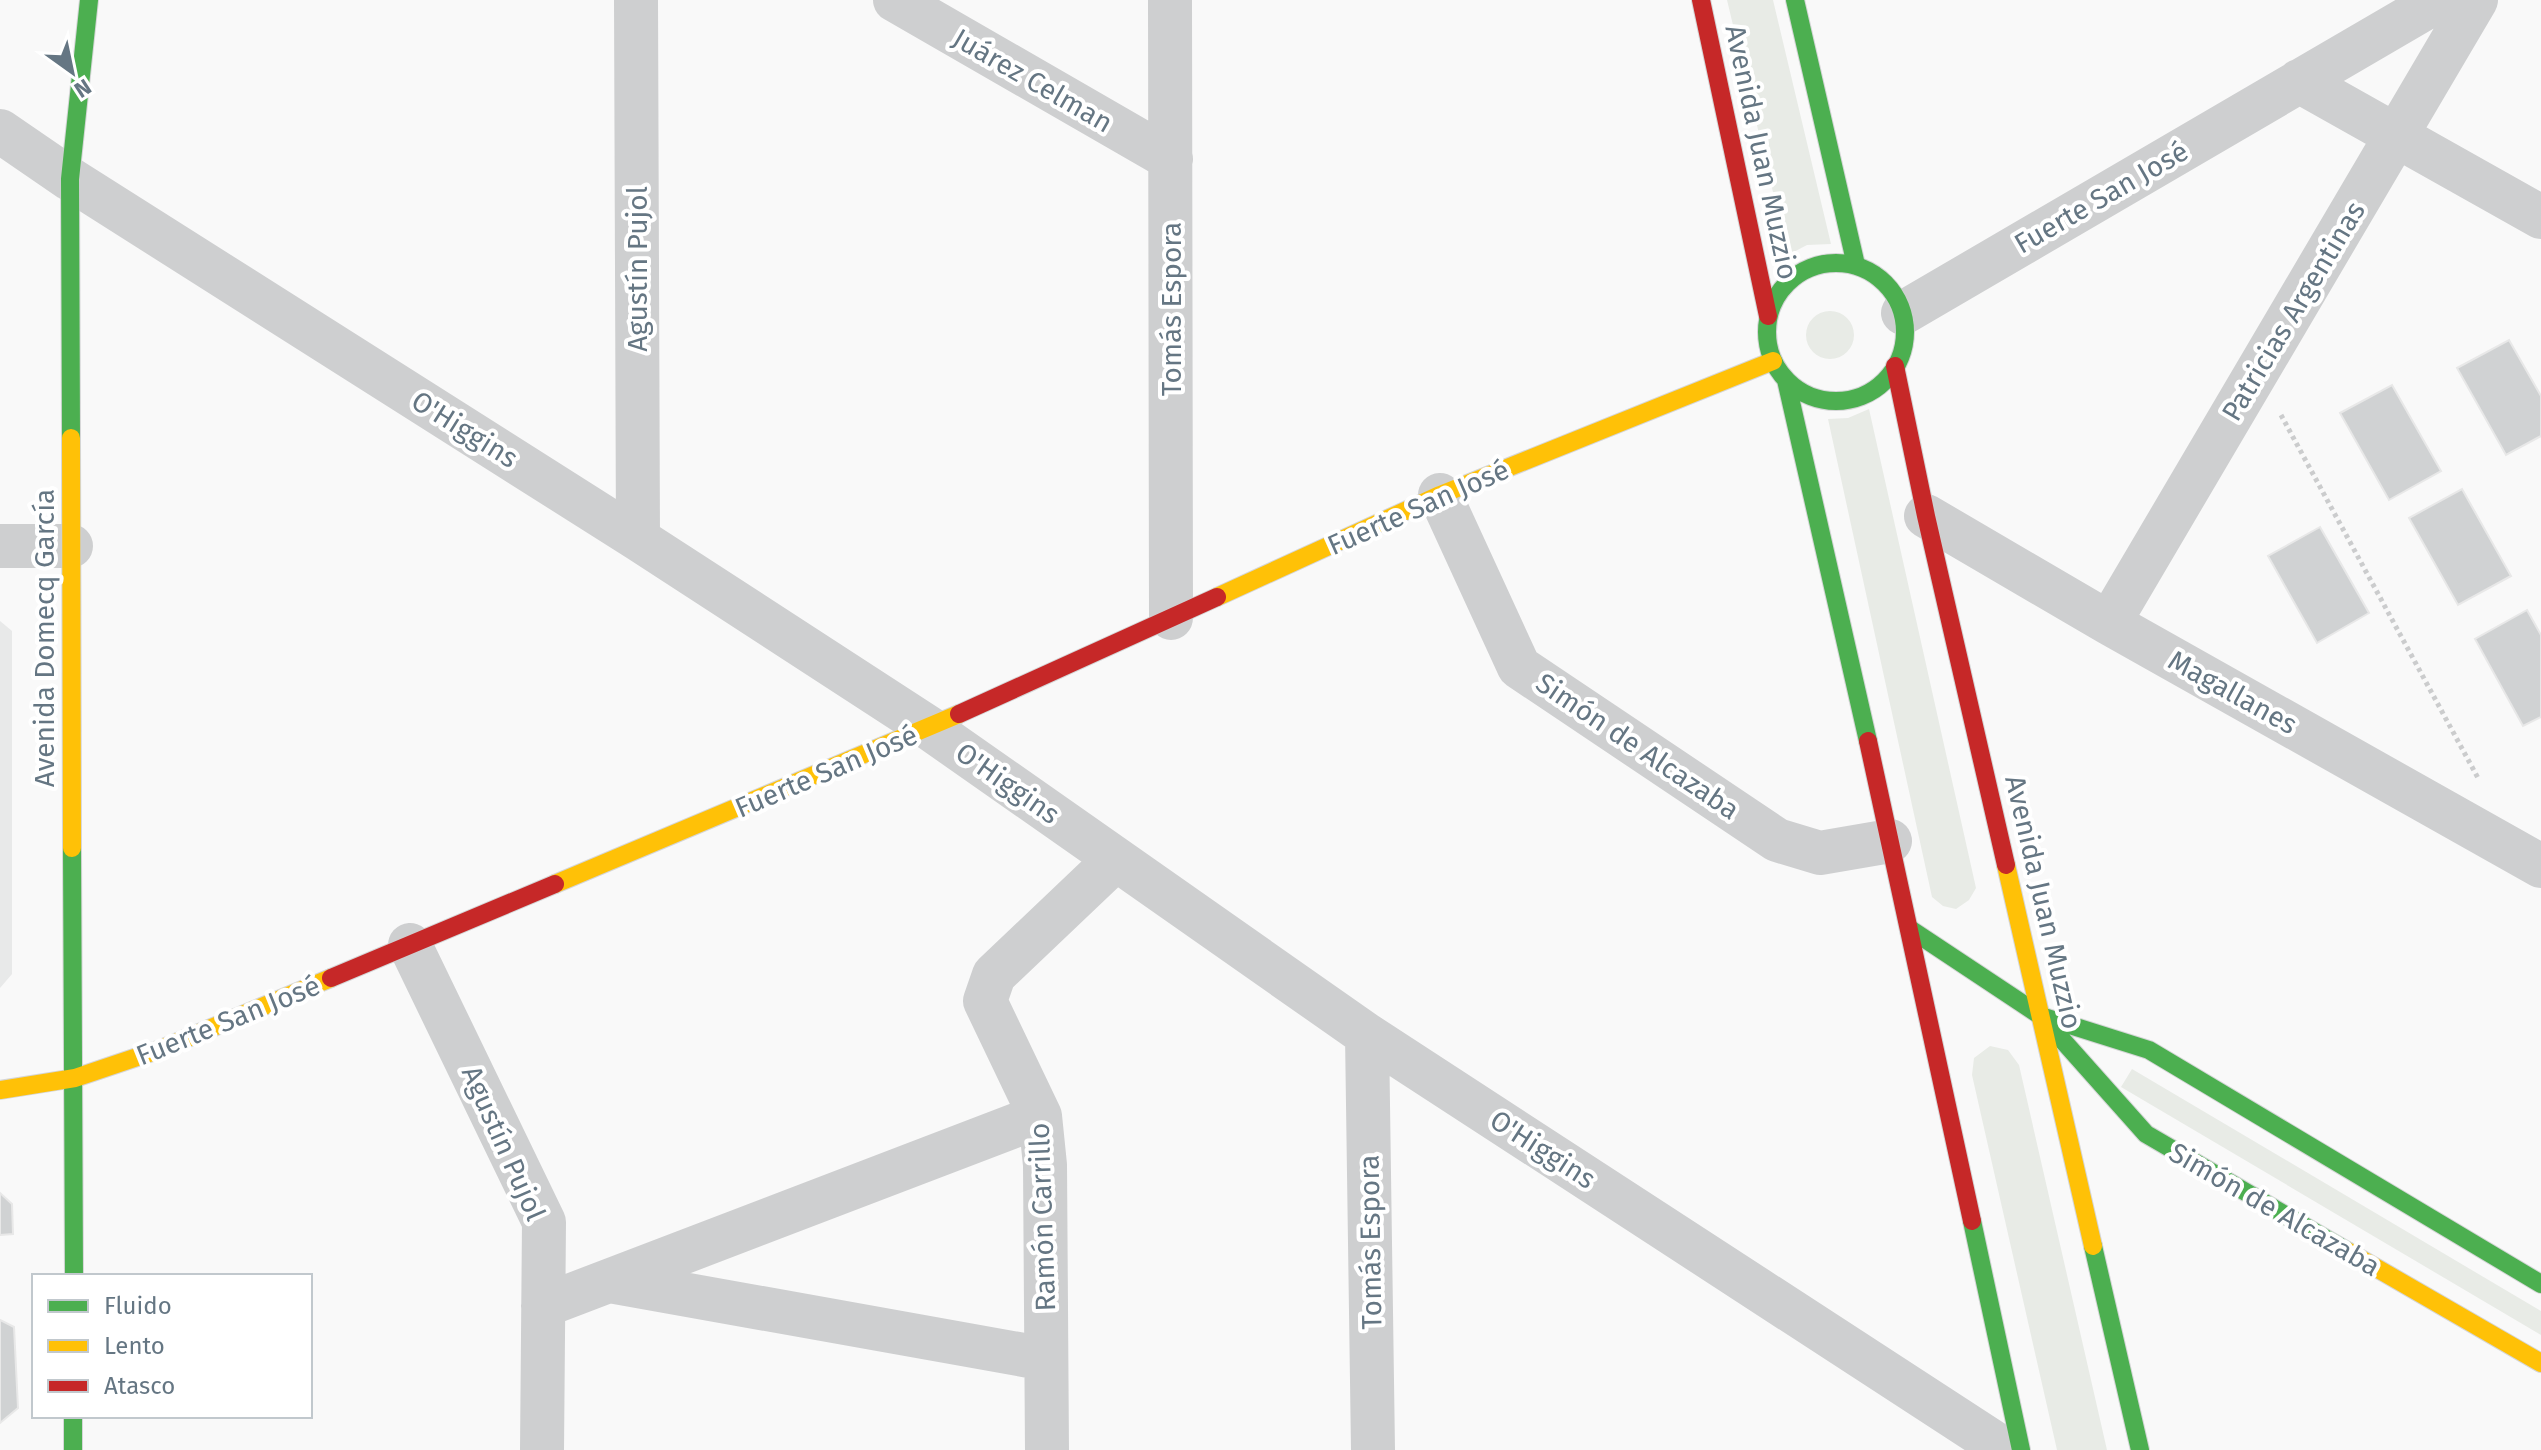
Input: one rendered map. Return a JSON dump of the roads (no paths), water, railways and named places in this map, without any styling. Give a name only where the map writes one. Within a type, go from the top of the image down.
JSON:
[{"type":"main road","name":"Avenida Domecq García","points":[[74,1274],[70,179],[89,0]]},
{"type":"main road","name":"Avenida Juan Muzzio","points":[[1701,0],[1768,316]]},
{"type":"main road","points":[[1795,0],[1856,265]]},
{"type":"main road","points":[[1834,262],[1856,265],[1877,276],[1893,292],[1903,313],[1905,335],[1900,357],[1888,377],[1870,392],[1849,400],[1826,400],[1804,394],[1786,380],[1773,361],[1767,339],[1768,316],[1777,295],[1792,278],[1811,267],[1834,262]]},
{"type":"main road","name":"Fuerte San José","points":[[0,1090],[75,1078],[161,1049],[929,728],[1440,495],[1773,361]]},
{"type":"main road","name":"Avenida Juan Muzzio","points":[[1895,366],[1926,516],[2140,1450]]},
{"type":"main road","points":[[1786,380],[1910,929],[2021,1450]]},
{"type":"main road","name":"Simón de Alcazaba","points":[[1910,929],[2041,1016],[2146,1134],[2541,1363]]},
{"type":"main road","name":"Simón de Alcazaba","points":[[2041,1016],[2149,1050],[2541,1284]]},
{"type":"main road","points":[[73,1418],[73,1450]]},
{"type":"street","name":"Agustín Pujol","points":[[636,0],[638,539]]},
{"type":"street","name":"Juárez Celman","points":[[895,0],[1171,159]]},
{"type":"street","name":"Tomás Espora","points":[[1170,0],[1171,618]]},
{"type":"street","name":"Fuerte San José","points":[[1903,313],[2439,0]]},
{"type":"street","name":"Patricias Argentinas","points":[[2109,623],[2476,0]]},
{"type":"street","points":[[2299,81],[2541,217]]},
{"type":"street","name":"O'Higgins","points":[[11,152],[70,179],[638,539],[929,728],[1367,1035],[2005,1450]]},
{"type":"street","name":"Simón de Alcazaba","points":[[1440,495],[1519,667],[1777,840],[1820,853],[1890,841]]},
{"type":"street","name":"Magallanes","points":[[1926,516],[2109,623],[2541,866]]},
{"type":"street","points":[[0,546],[71,546]]},
{"type":"street","name":"Ramón Carrillo","points":[[1047,1450],[1045,1165],[1040,1116],[985,1001],[994,975],[1116,859]]},
{"type":"street","name":"Agustín Pujol","points":[[410,945],[544,1222],[542,1450]]},
{"type":"street","name":"Tomás Espora","points":[[1367,1035],[1373,1450]]},
{"type":"street","points":[[543,1306],[1040,1116]]},
{"type":"street","points":[[610,1281],[1046,1359]]}]
